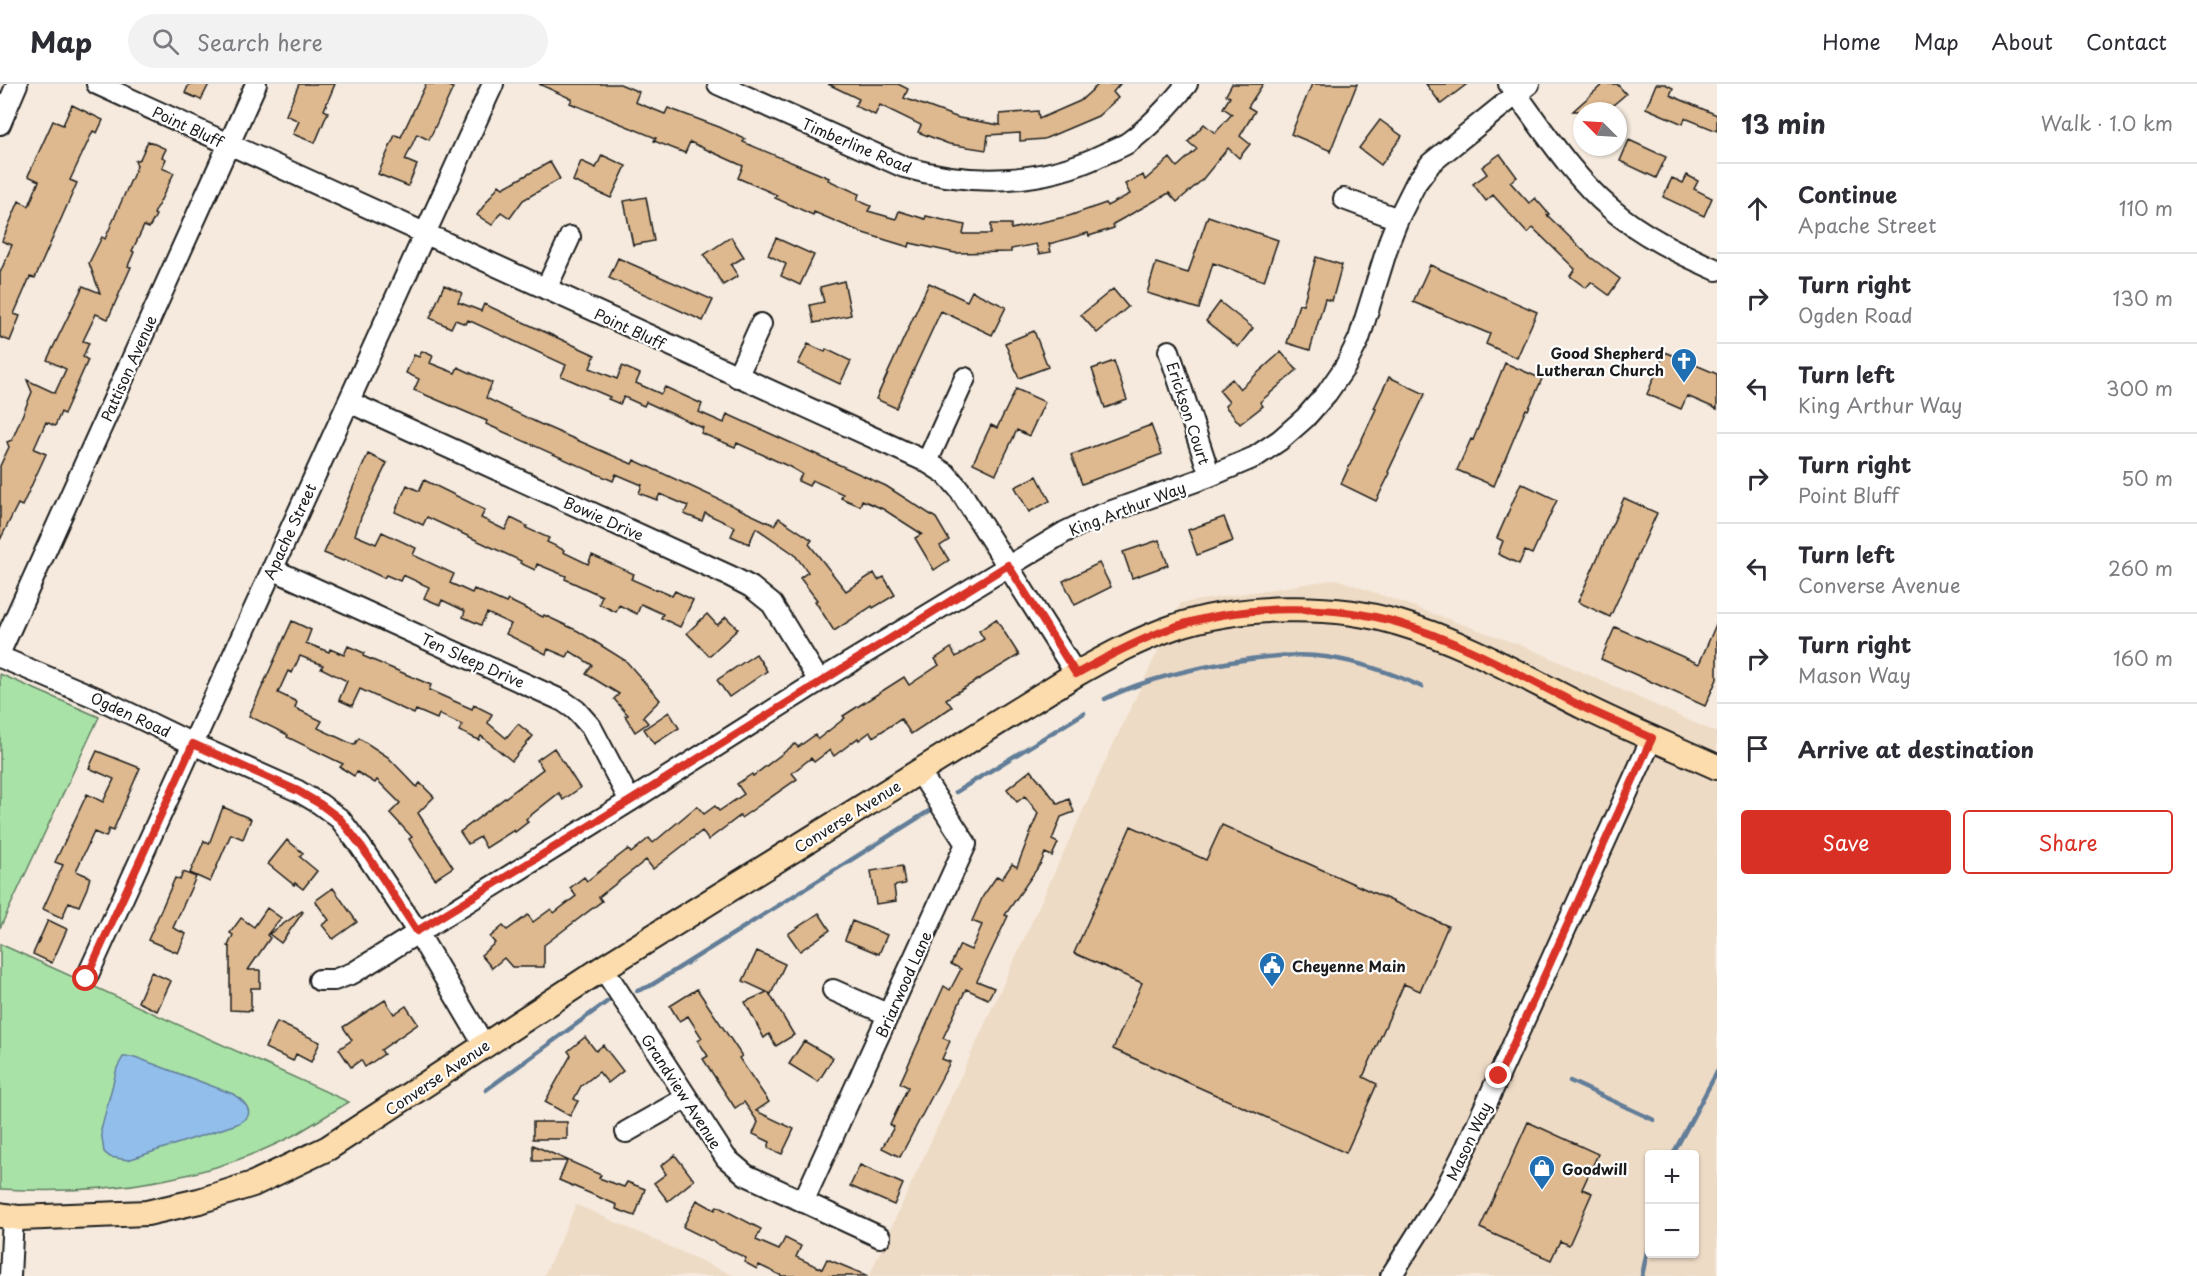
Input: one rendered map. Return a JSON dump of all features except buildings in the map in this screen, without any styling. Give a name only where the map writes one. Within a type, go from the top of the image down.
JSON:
[{"type":"main road","name":"Converse Avenue","points":[[7,1216],[147,1213],[199,1201],[253,1184],[328,1148],[603,968],[1076,674],[1130,645],[1176,627],[1220,615],[1262,610],[1302,610],[1360,615],[1397,622],[1465,648],[1585,708],[1717,767]]},
{"type":"street","points":[[0,124],[17,84]]},
{"type":"street","name":"Point Bluff","points":[[97,84],[927,462],[946,474],[959,489],[1076,674]]},
{"type":"street","name":"Pattison Avenue","points":[[0,655],[256,84]]},
{"type":"street","name":"Apache Street","points":[[86,979],[493,84]]},
{"type":"street","name":"Timberline Road","points":[[718,84],[904,167],[960,179],[1004,180],[1049,174],[1078,165],[1127,143],[1155,120],[1187,84]]},
{"type":"street","points":[[1518,87],[1582,180],[1609,208],[1642,232],[1717,270]]},
{"type":"street","name":"King Arthur Way","points":[[319,980],[334,980],[353,973],[819,681],[1065,531],[1098,516],[1210,476],[1255,457],[1272,445],[1305,418],[1327,393],[1345,367],[1359,339],[1398,219],[1416,183],[1431,163],[1518,87]]},
{"type":"street","points":[[1344,199],[1398,219]]},
{"type":"street","points":[[546,289],[570,237]]},
{"type":"street","points":[[737,377],[761,324]]},
{"type":"street","name":"Erickson Court","points":[[1169,351],[1210,476]]},
{"type":"street","points":[[927,462],[965,378]]},
{"type":"street","name":"Bowie Drive","points":[[349,402],[750,587],[772,604],[819,681]]},
{"type":"street","name":"Ten Sleep Drive","points":[[272,569],[563,701],[591,727],[630,801]]},
{"type":"street","name":"Ogden Road","points":[[0,655],[298,791],[340,819],[362,847],[417,931],[484,1045]]},
{"type":"street","name":"Mason Way","points":[[1391,1276],[1444,1192],[1467,1146],[1652,738]]},
{"type":"street","name":"Briarwood Lane","points":[[803,1202],[966,844],[919,771]]},
{"type":"street","name":"Grandview Avenue","points":[[603,968],[726,1158],[746,1175],[880,1237]]},
{"type":"street","points":[[833,990],[889,1015]]},
{"type":"street","points":[[626,1132],[686,1098]]},
{"type":"street","points":[[7,1216],[10,1276]]},
{"type":"shaded area","points":[[1337,579],[1531,649],[1717,733],[1717,1276],[869,1276],[1112,747],[1181,603]]},
{"type":"shaded area","points":[[576,1205],[584,1208],[735,1276],[544,1276]]},
{"type":"green space","points":[[0,674],[99,717],[0,928]]},
{"type":"green space","points":[[0,944],[349,1102],[298,1133],[263,1150],[191,1174],[153,1182],[77,1190],[0,1189]]},
{"type":"water","points":[[123,1057],[135,1057],[233,1094],[244,1102],[249,1111],[248,1115],[234,1125],[128,1160],[110,1157],[104,1152],[101,1130],[117,1068]]},
{"type":"waterway","points":[[1105,699],[1153,680],[1213,665],[1302,655],[1326,657],[1363,665],[1422,687]]},
{"type":"waterway","points":[[956,792],[1084,713]]},
{"type":"waterway","points":[[637,991],[650,986],[929,811]]},
{"type":"waterway","points":[[486,1090],[608,1001]]},
{"type":"waterway","points":[[1675,1150],[1717,1072]]},
{"type":"waterway","points":[[1570,1081],[1654,1120]]},
{"type":"waterway","points":[[1642,1276],[1646,1258]]},
{"type":"place","name":"Good Shepherd Lutheran Church","points":[[1684,384]]},
{"type":"place","name":"Cheyenne Main","points":[[1272,988]]},
{"type":"place","name":"Goodwill","points":[[1542,1191]]},
{"type":"route","points":[[86,979],[193,744],[298,791],[340,819],[362,847],[417,931],[1008,565],[1076,674],[1130,645],[1176,627],[1220,615],[1262,610],[1311,610],[1360,615],[1397,622],[1465,648],[1585,708],[1652,738],[1499,1076]]}]
